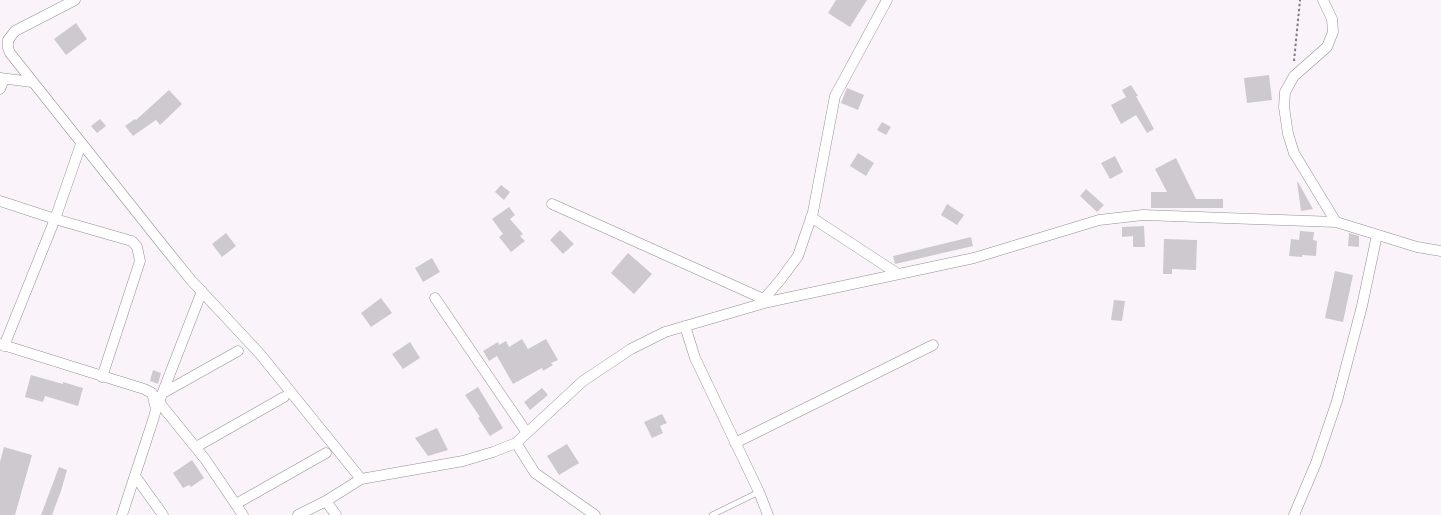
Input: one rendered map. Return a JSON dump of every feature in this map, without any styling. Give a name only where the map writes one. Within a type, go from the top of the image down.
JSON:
[{"type":"street","points":[[75,0],[15,31],[8,40],[10,53],[165,248],[260,354],[361,479]]},
{"type":"street","points":[[766,300],[798,256],[811,217],[823,167],[835,96],[886,0]]},
{"type":"street","points":[[1323,0],[1332,19],[1333,32],[1327,46],[1294,76],[1285,92],[1284,107],[1288,134],[1294,153],[1336,222]]},
{"type":"street","points":[[1,82],[32,82]]},
{"type":"street","points":[[82,144],[55,219],[2,345],[144,389],[158,399],[196,447],[243,515]]},
{"type":"street","points":[[0,201],[132,241],[138,251],[140,262],[102,377]]},
{"type":"street","points":[[552,204],[766,300]]},
{"type":"street","points":[[298,515],[326,501],[361,479],[463,460],[493,452],[516,443],[583,380],[631,349],[665,332],[766,300],[974,258],[1098,220],[1143,216],[1336,222],[1417,247],[1441,251]]},
{"type":"street","points":[[811,217],[898,274]]},
{"type":"street","points":[[1294,515],[1316,463],[1337,401],[1362,306],[1377,235]]},
{"type":"street","points":[[122,515],[158,399],[202,291]]},
{"type":"street","points":[[435,298],[527,433]]},
{"type":"street","points":[[685,326],[695,358],[759,492],[768,515]]},
{"type":"street","points":[[736,443],[933,345]]},
{"type":"street","points":[[158,399],[238,350]]},
{"type":"street","points":[[196,447],[284,397]]},
{"type":"street","points":[[516,443],[535,473],[595,515]]},
{"type":"street","points":[[236,504],[326,453]]},
{"type":"street","points":[[135,476],[163,515]]},
{"type":"street","points":[[326,501],[336,515]]},
{"type":"lane","points":[[712,515],[759,492]]},
{"type":"path","points":[[1294,76],[1300,0]]},
{"type":"building","points":[[836,0],[867,0],[850,27],[828,13]]},
{"type":"building","points":[[76,23],[87,39],[66,55],[54,39]]},
{"type":"building","points":[[1269,75],[1272,100],[1247,103],[1244,78]]},
{"type":"building","points":[[1131,85],[1154,129],[1147,133],[1136,115],[1121,124],[1111,105],[1126,97],[1122,90]]},
{"type":"building","points":[[847,88],[864,95],[858,110],[841,103]]},
{"type":"building","points":[[169,90],[182,104],[160,125],[156,120],[133,136],[125,126],[136,120]]},
{"type":"building","points":[[100,119],[106,126],[97,133],[91,126]]},
{"type":"building","points":[[882,122],[891,127],[886,135],[877,130]]},
{"type":"building","points":[[858,153],[874,163],[866,176],[850,166]]},
{"type":"building","points":[[1115,156],[1123,172],[1110,179],[1101,163]]},
{"type":"building","points":[[1176,158],[1196,199],[1223,199],[1223,208],[1151,208],[1151,192],[1167,192],[1155,169]]},
{"type":"building","points":[[1298,182],[1313,209],[1301,211]]},
{"type":"building","points":[[501,185],[510,192],[504,200],[495,192]]},
{"type":"building","points":[[1086,189],[1104,205],[1097,212],[1080,196]]},
{"type":"building","points":[[947,204],[964,215],[957,225],[941,215]]},
{"type":"building","points":[[509,207],[515,215],[510,219],[523,234],[520,236],[525,241],[511,252],[499,237],[503,234],[492,219]]},
{"type":"building","points":[[1144,226],[1145,247],[1133,247],[1133,236],[1122,237],[1122,227]]},
{"type":"building","points":[[560,230],[574,244],[563,254],[550,240]]},
{"type":"building","points":[[1300,231],[1314,232],[1313,240],[1317,241],[1316,256],[1289,256],[1291,239],[1299,240]]},
{"type":"building","points":[[226,233],[236,246],[222,257],[212,244]]},
{"type":"building","points":[[1349,233],[1359,236],[1359,247],[1348,246]]},
{"type":"building","points":[[971,237],[973,246],[895,264],[893,256]]},
{"type":"building","points":[[1164,239],[1197,240],[1196,270],[1172,269],[1172,274],[1163,274]]},
{"type":"building","points":[[628,253],[652,274],[634,294],[611,273]]},
{"type":"building","points":[[432,258],[440,272],[423,282],[415,268]]},
{"type":"building","points":[[1335,271],[1353,275],[1343,322],[1325,318]]},
{"type":"building","points":[[381,298],[392,313],[371,327],[361,313]]},
{"type":"building","points":[[1114,300],[1125,301],[1122,321],[1111,320]]},
{"type":"building","points":[[522,339],[528,349],[546,339],[558,360],[551,363],[553,365],[543,371],[542,368],[513,384],[497,356],[489,361],[483,351],[498,342],[499,345],[506,341],[509,347]]},
{"type":"building","points":[[410,342],[420,358],[403,369],[392,354]]},
{"type":"building","points":[[153,370],[161,373],[158,384],[150,381]]},
{"type":"building","points":[[31,375],[83,388],[78,406],[45,396],[43,402],[25,397]]},
{"type":"building","points":[[478,387],[503,428],[490,436],[465,395]]},
{"type":"building","points":[[542,388],[548,395],[530,410],[524,402]]},
{"type":"building","points":[[662,414],[667,423],[660,426],[663,433],[652,438],[644,422]]},
{"type":"building","points":[[437,428],[448,450],[428,456],[415,438]]},
{"type":"building","points":[[567,444],[579,463],[559,475],[547,456]]},
{"type":"building","points":[[4,447],[32,455],[15,515],[0,515],[0,462]]},
{"type":"building","points":[[192,460],[204,478],[191,487],[189,485],[183,488],[173,473]]},
{"type":"building","points":[[59,467],[67,470],[52,515],[41,515]]}]
